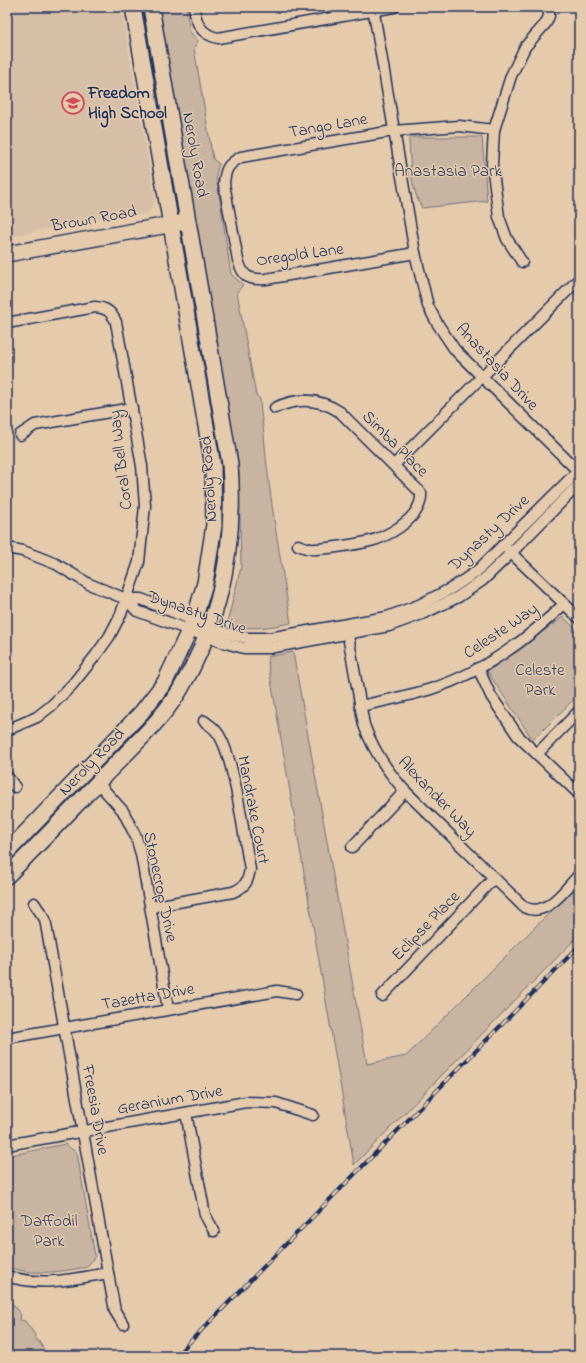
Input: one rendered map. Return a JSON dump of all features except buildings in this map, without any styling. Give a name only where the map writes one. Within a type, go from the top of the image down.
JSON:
[{"type":"street","name":"Neroly Road","points":[[7,852],[141,713],[164,682],[192,625],[211,555],[214,525],[215,488],[213,466],[133,7]]},
{"type":"street","name":"Neroly Road","points":[[7,876],[154,725],[179,691],[209,631],[218,604],[228,561],[232,526],[232,488],[228,449],[151,7]]},
{"type":"street","points":[[194,7],[196,20],[201,30],[210,36],[218,38],[373,8],[394,7]]},
{"type":"street","points":[[522,262],[507,239],[499,217],[492,164],[494,130],[511,76],[525,47],[546,23],[549,16],[549,7]]},
{"type":"street","name":"Anastasia Drive","points":[[373,8],[414,253],[428,306],[437,323],[455,350],[578,471]]},
{"type":"street","points":[[146,87],[157,90],[168,154],[178,165]]},
{"type":"street","name":"Tango Lane","points":[[231,223],[224,184],[225,172],[230,163],[241,158],[393,131],[459,126],[494,130]]},
{"type":"street","name":"Brown Road","points":[[7,254],[188,221]]},
{"type":"street","name":"Oregold Lane","points":[[231,223],[241,271],[245,276],[257,280],[414,253]]},
{"type":"street","points":[[394,465],[579,279]]},
{"type":"street","name":"Coral Bell Way","points":[[7,323],[95,307],[104,308],[112,313],[116,322],[142,466],[145,506],[139,562],[121,614],[109,637],[72,685],[37,717],[7,730]]},
{"type":"street","name":"Simba Place","points":[[276,408],[284,404],[302,400],[320,402],[332,407],[340,412],[421,494],[422,501],[415,514],[390,532],[377,539],[314,550],[298,545]]},
{"type":"street","points":[[20,435],[35,425],[132,408]]},
{"type":"street","name":"Dynasty Drive","points":[[209,631],[247,638],[269,638],[387,617],[419,606],[452,588],[476,572],[504,546],[578,471]]},
{"type":"street","name":"Dynasty Drive","points":[[7,548],[23,550],[39,556],[89,584],[126,599],[141,599],[192,625],[209,631],[244,648],[269,648],[348,635],[389,626],[422,614],[458,597],[482,580],[512,553],[579,484]]},
{"type":"street","points":[[504,546],[579,618]]},
{"type":"street","name":"Celeste Way","points":[[360,706],[432,688],[492,661],[543,624],[564,604]]},
{"type":"street","name":"Alexander Way","points":[[346,624],[364,724],[375,751],[390,774],[405,791],[524,907],[534,911],[550,905],[578,876]]},
{"type":"street","points":[[478,668],[491,696],[518,736],[579,794]]},
{"type":"street","points":[[537,754],[579,711]]},
{"type":"street","name":"Mandrake Court","points":[[150,907],[233,892],[242,888],[249,880],[250,869],[232,770],[226,751],[217,731],[204,721]]},
{"type":"street","points":[[7,776],[15,787]]},
{"type":"street","name":"Stonecrop Drive","points":[[98,783],[123,811],[136,837],[168,1009]]},
{"type":"street","points":[[352,847],[405,791]]},
{"type":"street","name":"Eclipse Place","points":[[382,996],[494,878]]},
{"type":"street","name":"Freesia Drive","points":[[34,903],[45,919],[115,1311],[124,1324]]},
{"type":"street","name":"Tazetta Drive","points":[[7,1038],[277,991],[296,994]]},
{"type":"street","name":"Geranium Drive","points":[[7,1145],[257,1102],[276,1103],[313,1115]]},
{"type":"street","points":[[186,1114],[205,1216],[214,1231]]},
{"type":"street","points":[[7,1276],[22,1281],[36,1283],[70,1280],[108,1273]]},
{"type":"shaded area","name":"Freedom High School","points":[[7,7],[121,7],[155,199],[149,212],[139,215],[120,214],[7,237]]},
{"type":"green space","points":[[159,7],[186,7],[190,32],[198,41],[194,48],[213,159],[219,164],[216,174],[231,274],[243,285],[237,292],[256,395],[260,399],[272,506],[291,623],[276,626],[248,628],[232,624],[228,619],[241,567],[239,474]]},
{"type":"green space","name":"Anastasia Park","points":[[407,137],[482,137],[487,201],[422,208],[413,183],[410,166],[409,139]]},
{"type":"green space","name":"Celeste Park","points":[[563,617],[579,632],[579,694],[533,740],[487,671]]},
{"type":"green space","points":[[293,652],[367,1064],[406,1056],[579,883],[579,935],[354,1165],[267,657]]},
{"type":"green space","name":"Daffodil Park","points":[[65,1144],[77,1153],[95,1256],[87,1267],[67,1270],[27,1272],[7,1267],[7,1156]]},
{"type":"green space","points":[[7,1300],[10,1301],[21,1315],[20,1320],[25,1321],[35,1335],[34,1339],[38,1340],[48,1356],[7,1356]]},
{"type":"railway","points":[[176,1356],[579,946]]},
{"type":"place","name":"Freedom High School","points":[[73,103]]}]
